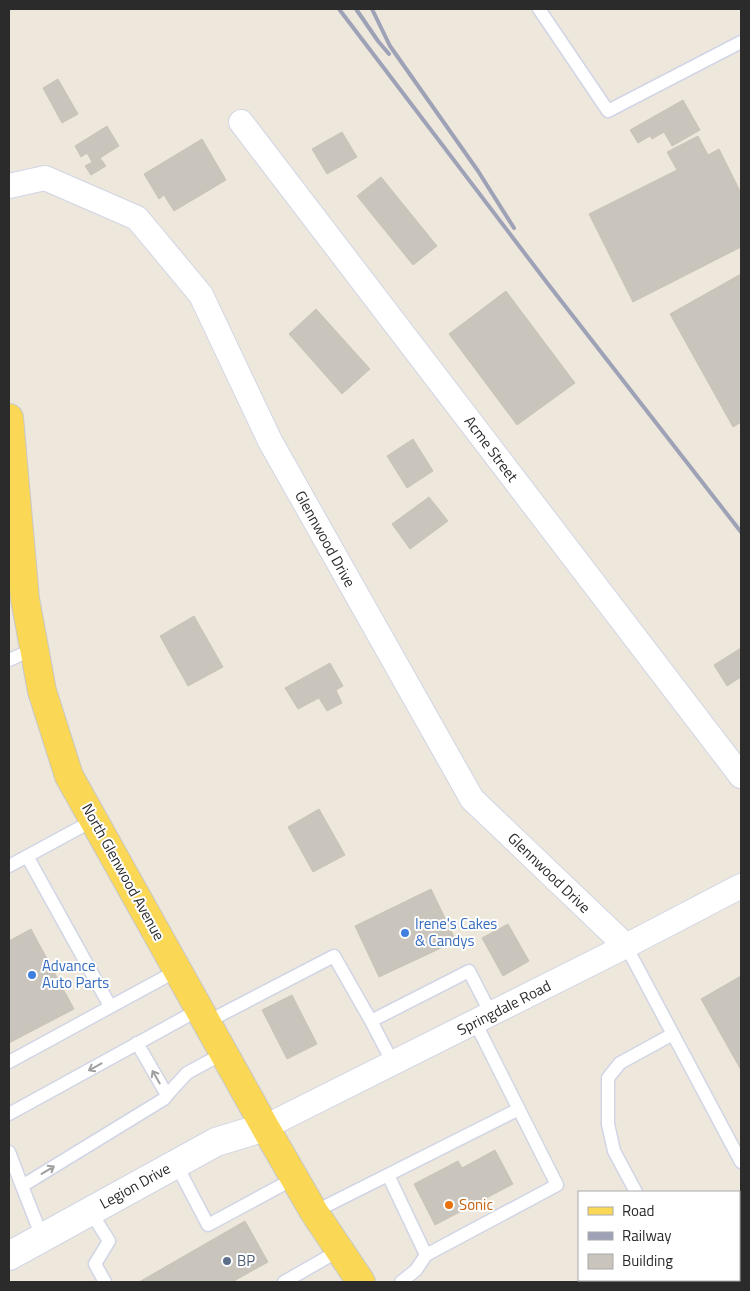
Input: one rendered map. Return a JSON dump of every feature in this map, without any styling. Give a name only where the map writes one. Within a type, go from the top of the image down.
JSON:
[{"type":"main road","name":"North Glenwood Avenue","points":[[9,418],[25,600],[42,691],[69,776],[314,1212],[361,1282]]},
{"type":"street","name":"Acme Street","points":[[241,122],[741,776]]},
{"type":"street","name":"Glennwood Drive","points":[[9,186],[45,178],[137,218],[201,295],[270,442],[472,798],[626,946]]},
{"type":"street","name":"Springdale Road","points":[[266,1127],[741,886]]},
{"type":"street","name":"Legion Drive","points":[[9,1256],[216,1142],[266,1127]]},
{"type":"lane","points":[[539,9],[608,111],[741,42]]},
{"type":"lane","points":[[9,660],[34,649]]},
{"type":"lane","points":[[9,866],[94,820]]},
{"type":"lane","points":[[26,856],[110,1006]]},
{"type":"lane","points":[[626,946],[741,1162]]},
{"type":"lane","points":[[9,1114],[137,1043],[334,956],[393,1063]]},
{"type":"lane","points":[[9,1062],[178,970]]},
{"type":"lane","points":[[371,1021],[469,971],[483,1018],[519,1110],[557,1185],[426,1254],[416,1270],[401,1282]]},
{"type":"lane","points":[[635,1191],[614,1151],[608,1124],[608,1078],[620,1063],[673,1034]]},
{"type":"lane","points":[[137,1043],[167,1095]]},
{"type":"lane","points":[[22,1186],[164,1099],[187,1073],[224,1053]]},
{"type":"lane","points":[[314,1212],[519,1110]]},
{"type":"lane","points":[[9,1152],[42,1237]]},
{"type":"lane","points":[[176,1164],[208,1224],[295,1178]]},
{"type":"lane","points":[[388,1175],[426,1254]]},
{"type":"lane","points":[[90,1211],[109,1241],[95,1264],[105,1282]]},
{"type":"lane","points":[[284,1282],[340,1250]]},
{"type":"building","points":[[58,79],[78,114],[62,123],[43,88]]},
{"type":"building","points":[[683,100],[700,130],[672,146],[664,132],[652,139],[650,136],[638,143],[630,130]]},
{"type":"building","points":[[107,126],[119,146],[100,158],[106,166],[91,175],[85,166],[92,162],[87,153],[81,157],[75,146]]},
{"type":"building","points":[[342,132],[357,157],[327,174],[312,149]]},
{"type":"building","points":[[698,136],[708,155],[719,149],[741,193],[741,247],[633,302],[589,214],[677,170],[667,152]]},
{"type":"building","points":[[202,139],[226,180],[174,211],[164,195],[159,199],[144,174]]},
{"type":"building","points":[[381,177],[437,246],[413,265],[357,196]]},
{"type":"building","points":[[741,274],[741,422],[733,427],[670,314]]},
{"type":"building","points":[[506,291],[575,383],[517,425],[449,334]]},
{"type":"building","points":[[316,309],[370,369],[342,394],[289,334]]},
{"type":"building","points":[[413,439],[433,471],[407,488],[387,456]]},
{"type":"building","points":[[429,497],[448,521],[410,549],[392,524]]},
{"type":"building","points":[[194,616],[223,667],[188,686],[160,636]]},
{"type":"building","points":[[741,648],[741,677],[727,686],[714,665]]},
{"type":"building","points":[[330,663],[343,686],[336,690],[342,703],[327,711],[319,698],[298,709],[285,688]]},
{"type":"building","points":[[319,809],[345,855],[313,872],[288,827]]},
{"type":"building","name":"Irene's Cakes & Candys","points":[[431,889],[456,941],[379,977],[355,926]]},
{"type":"building","points":[[508,924],[529,961],[503,976],[482,938]]},
{"type":"building","name":"Advance Auto Parts","points":[[31,929],[74,1009],[9,1043],[9,941]]},
{"type":"building","points":[[741,976],[741,1070],[701,999]]},
{"type":"building","points":[[292,995],[317,1044],[287,1059],[262,1010]]},
{"type":"building","name":"Sonic","points":[[495,1150],[513,1184],[435,1225],[414,1184],[458,1161],[462,1168]]},
{"type":"building","points":[[245,1221],[268,1262],[232,1282],[139,1282]]},
{"type":"railway","points":[[339,9],[548,284],[741,532]]},
{"type":"railway","points":[[356,9],[389,54]]},
{"type":"railway","points":[[372,9],[390,46],[478,171],[514,228]]},
{"type":"place","name":"Irene's Cakes & Candys","points":[[405,933]]},
{"type":"place","name":"Advance Auto Parts","points":[[32,975]]},
{"type":"place","name":"Sonic","points":[[449,1205]]},
{"type":"place","name":"BP","points":[[227,1261]]}]
